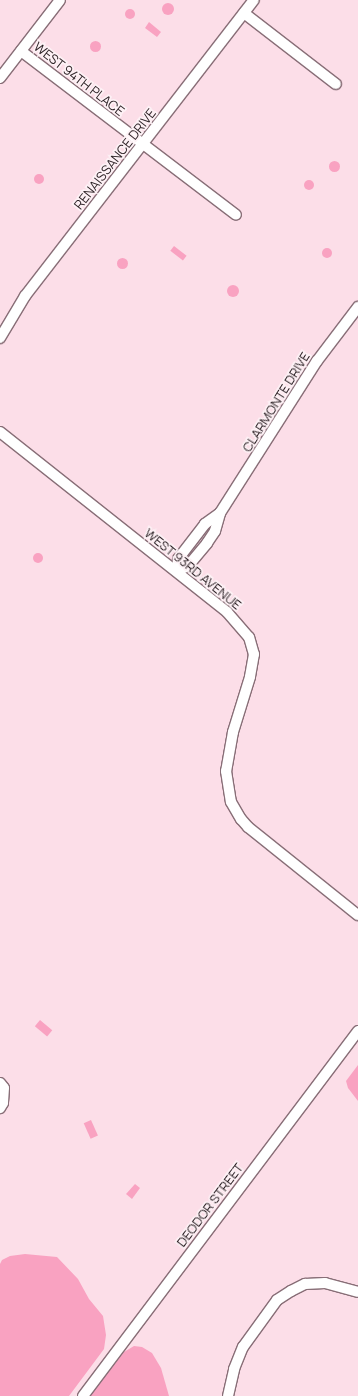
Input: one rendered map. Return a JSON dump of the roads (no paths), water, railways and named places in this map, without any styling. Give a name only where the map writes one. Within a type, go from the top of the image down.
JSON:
[{"type":"street","points":[[0,78],[60,0]]},
{"type":"street","name":"RENAISSANCE DRIVE","points":[[0,339],[25,296],[254,0]]},
{"type":"street","points":[[244,13],[336,84]]},
{"type":"street","name":"WEST 94TH PLACE","points":[[21,51],[236,215]]},
{"type":"street","name":"CLARMONTE DRIVE","points":[[177,571],[178,559],[205,524],[220,513],[317,361],[358,308]]},
{"type":"street","name":"WEST 93RD AVENUE","points":[[0,432],[227,612],[249,637],[254,654],[250,677],[233,732],[226,772],[231,802],[241,819],[248,827],[358,915]]},
{"type":"street","name":"DEODOR STREET","points":[[83,1396],[358,1031]]},
{"type":"street","points":[[0,1108],[3,1103],[2,1085]]},
{"type":"street","points":[[228,1396],[234,1369],[243,1347],[277,1300],[306,1284],[325,1283],[358,1292]]}]
